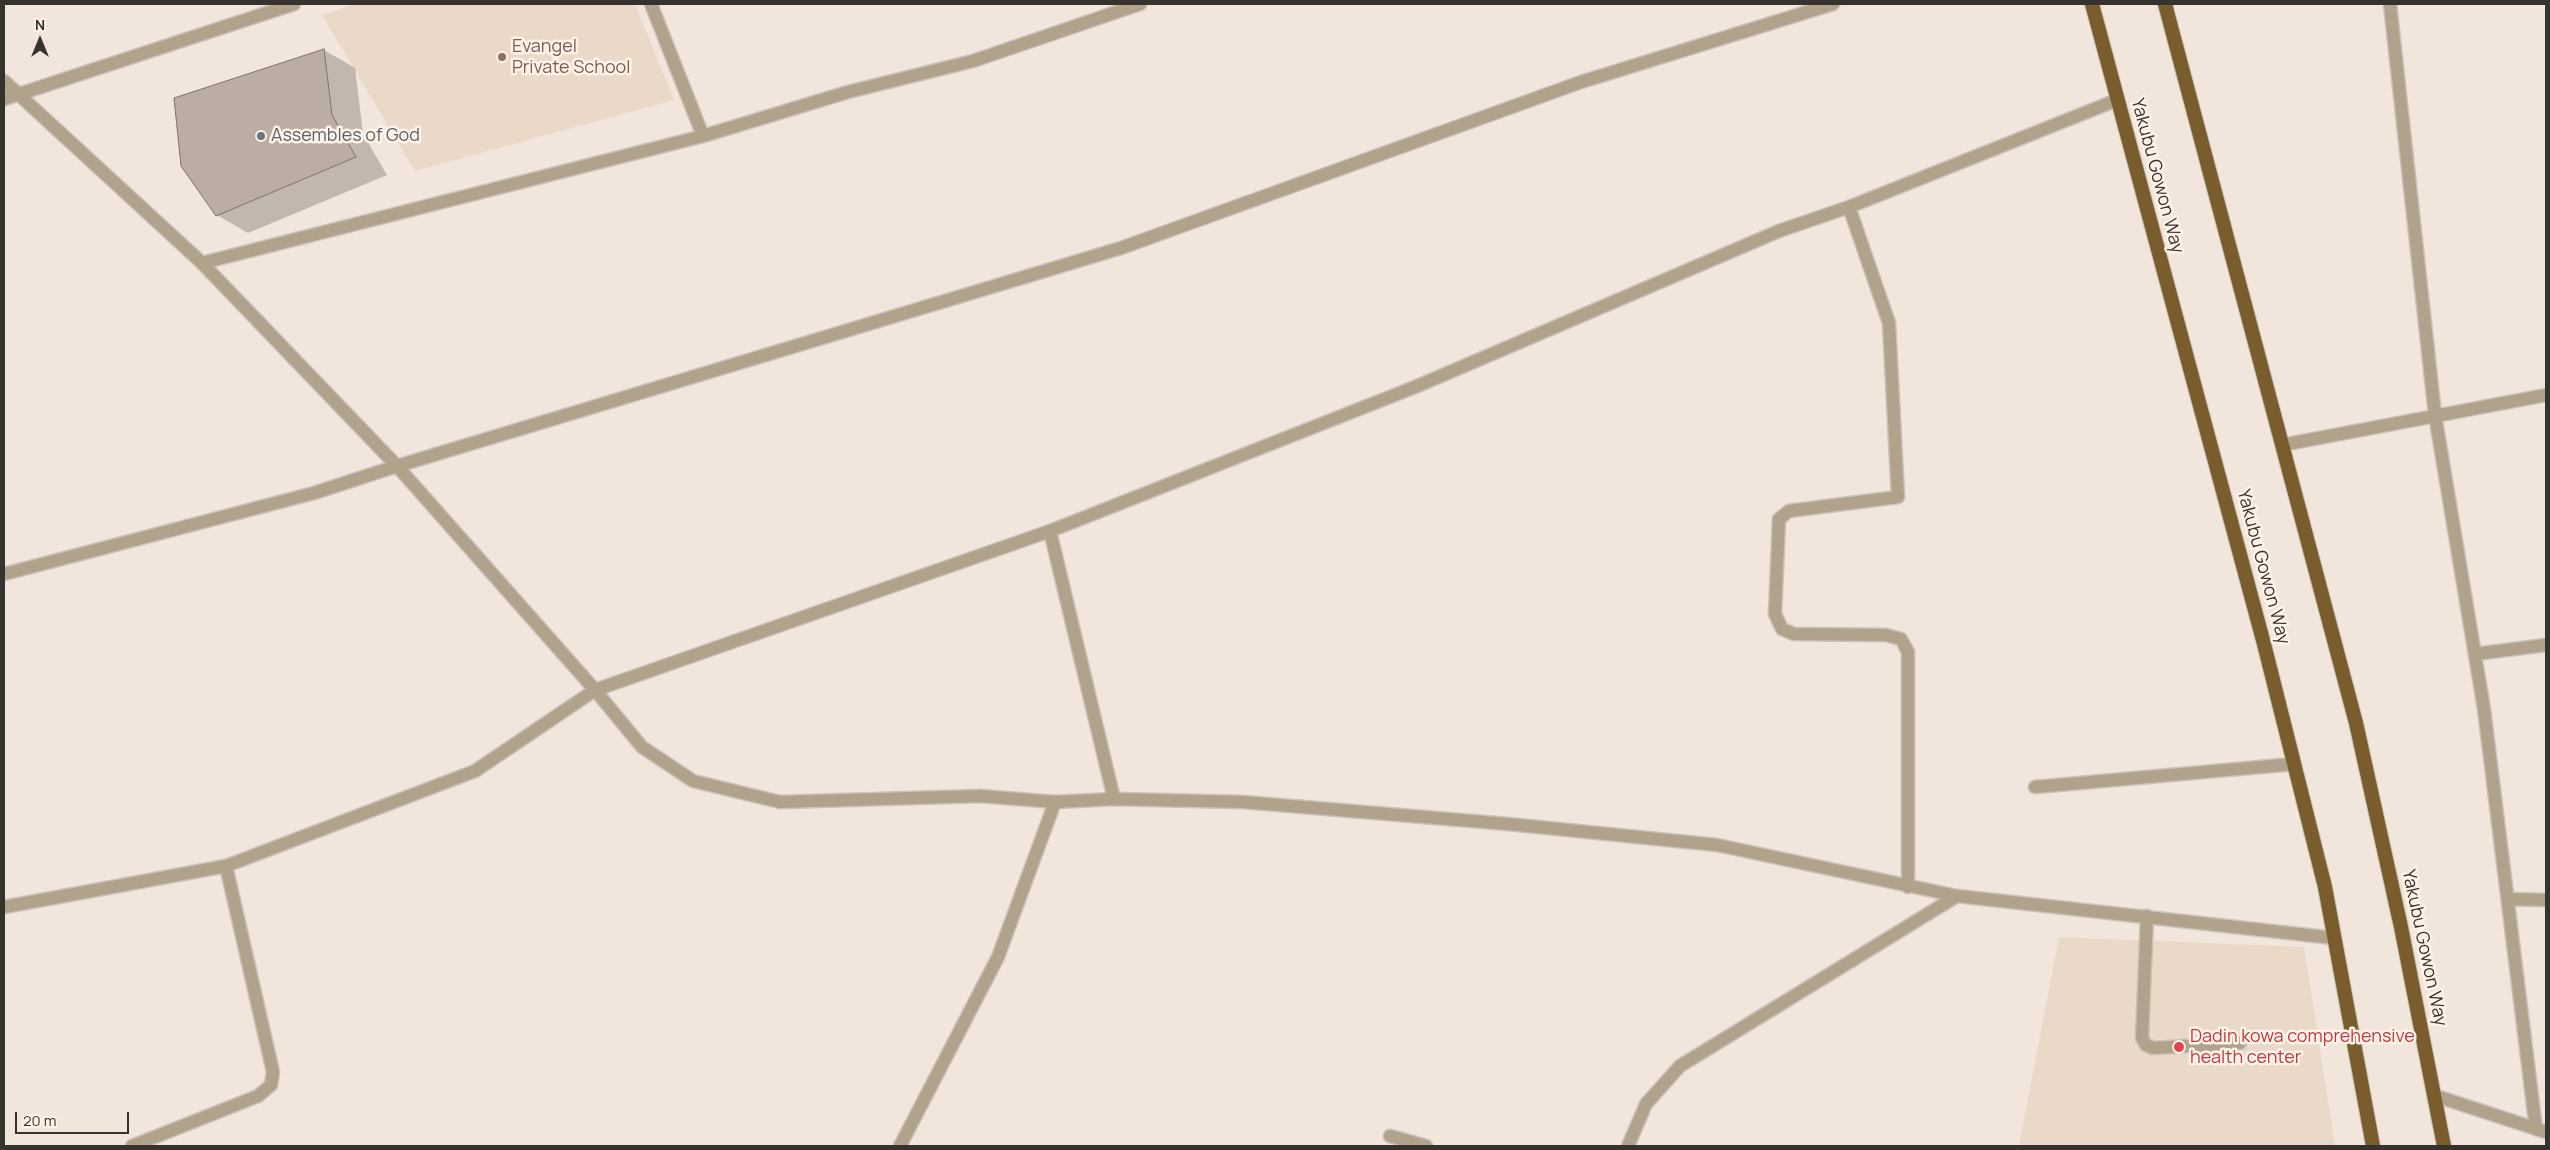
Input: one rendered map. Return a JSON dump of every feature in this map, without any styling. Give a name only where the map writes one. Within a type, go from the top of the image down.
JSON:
[{"type":"highway","name":"Yakubu Gowon Way","points":[[2092,4],[2264,644],[2325,888],[2373,1146]]},
{"type":"highway","name":"Yakubu Gowon Way","points":[[2165,4],[2356,723],[2436,1096],[2444,1146]]},
{"type":"street","points":[[4,100],[294,4]]},
{"type":"street","points":[[651,4],[704,136]]},
{"type":"street","points":[[202,263],[704,136],[848,92],[973,61],[1140,4]]},
{"type":"street","points":[[4,574],[314,493],[397,466],[1121,248],[1581,82],[1833,4]]},
{"type":"street","points":[[2390,4],[2435,415],[2475,654],[2541,1130],[2436,1096]]},
{"type":"street","points":[[4,81],[202,263],[397,466],[642,747],[694,781],[780,802],[980,796],[1055,802],[1114,799],[1253,803],[1508,824],[1717,845],[1956,896],[2334,938]]},
{"type":"street","points":[[4,907],[226,866],[475,771],[594,690],[1050,531],[1415,387],[1779,231],[1849,207],[2118,100]]},
{"type":"street","points":[[1849,207],[1889,323],[1898,497],[1789,511],[1779,519],[1775,614],[1782,629],[1794,634],[1886,635],[1901,639],[1908,652],[1908,887]]},
{"type":"street","points":[[2282,445],[2435,415],[2546,396]]},
{"type":"street","points":[[1050,531],[1114,799]]},
{"type":"street","points":[[2475,654],[2546,645]]},
{"type":"street","points":[[2035,787],[2294,764]]},
{"type":"street","points":[[900,1146],[998,957],[1055,802]]},
{"type":"street","points":[[132,1146],[258,1096],[271,1085],[273,1072],[226,866]]},
{"type":"street","points":[[1628,1146],[1646,1104],[1680,1066],[1956,896]]},
{"type":"street","points":[[2508,899],[2546,900]]},
{"type":"street","points":[[2147,916],[2142,1038],[2146,1045],[2152,1048],[2240,1043]]},
{"type":"street","points":[[1390,1136],[1426,1146]]},
{"type":"shaded area","name":"Evangel Private School","points":[[356,4],[635,4],[674,100],[415,171],[322,15]]},
{"type":"shaded area","name":"Dadin kowa comprehensive health center","points":[[2059,937],[2304,947],[2335,1146],[2019,1146]]},
{"type":"building","name":"Assembles of God","points":[[324,49],[332,115],[356,157],[216,216],[181,166],[174,98]]},
{"type":"place","name":"Evangel Private School","points":[[502,57]]},
{"type":"place","name":"Assembles of God","points":[[261,136]]},
{"type":"place","name":"Dadin kowa comprehensive health center","points":[[2179,1047]]}]
